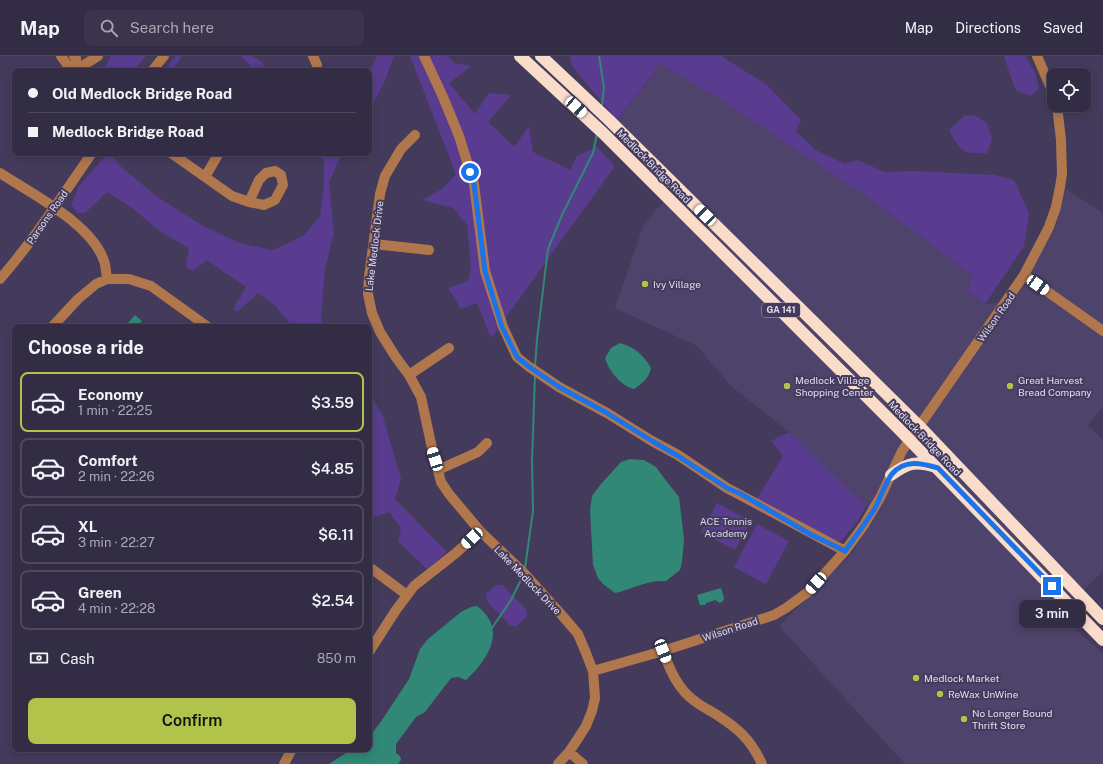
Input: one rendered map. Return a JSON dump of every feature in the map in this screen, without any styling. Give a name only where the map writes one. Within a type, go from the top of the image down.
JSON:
[{"type":"highway","name":"Medlock Bridge Road","points":[[520,56],[603,133],[910,439],[1103,640]]},
{"type":"highway","name":"Medlock Bridge Road","points":[[541,56],[609,120],[919,426],[1101,614]]},
{"type":"highway","points":[[891,475],[909,464],[921,463],[938,468]]},
{"type":"highway","points":[[1013,546],[1024,551],[1037,563],[1083,612],[1093,616],[1101,614]]},
{"type":"highway","points":[[1091,627],[1103,630]]},
{"type":"street","points":[[61,56],[71,68]]},
{"type":"street","points":[[74,56],[76,58],[76,68]]},
{"type":"street","points":[[79,68],[98,56]]},
{"type":"street","points":[[154,68],[164,56]]},
{"type":"street","points":[[424,56],[459,136],[474,184],[485,271],[502,327],[517,357],[559,387],[607,413],[727,488],[741,494],[810,534],[845,551]]},
{"type":"street","points":[[1037,56],[1047,79]]},
{"type":"street","name":"Wilson Road","points":[[593,671],[663,651],[774,615],[808,592],[845,551],[875,508],[902,451],[1024,276],[1049,227],[1056,207],[1062,174],[1061,140],[1058,112]]},
{"type":"street","name":"Lake Medlock Drive","points":[[415,135],[401,149],[385,176],[380,194],[369,277],[368,294],[372,313],[380,332],[409,375],[421,397],[441,482],[449,494],[480,531],[524,573],[578,634],[593,671],[595,698],[586,726],[569,752],[558,764]]},
{"type":"street","name":"Parsons Road","points":[[0,279],[25,248],[90,156]]},
{"type":"street","points":[[175,156],[232,196],[249,202]]},
{"type":"street","points":[[205,177],[217,156]]},
{"type":"street","points":[[0,174],[81,227],[97,247],[104,261],[107,279]]},
{"type":"street","points":[[374,244],[429,250]]},
{"type":"street","points":[[1024,276],[1103,331]]},
{"type":"street","points":[[55,324],[78,299],[96,284],[107,279],[129,279],[151,286],[204,324]]},
{"type":"street","points":[[409,375],[449,348]]},
{"type":"street","points":[[438,470],[478,452],[487,443]]},
{"type":"street","points":[[372,648],[414,586],[456,553],[480,531]]},
{"type":"street","points":[[372,569],[407,595]]},
{"type":"street","points":[[663,651],[678,684],[695,702],[741,731],[756,749],[762,764]]},
{"type":"street","points":[[284,764],[290,752]]},
{"type":"street","points":[[569,752],[583,764]]},
{"type":"shaded area","points":[[660,64],[723,101],[866,196],[973,276],[967,291],[985,304],[1011,301],[1027,268],[1056,226],[1066,189],[1103,213],[1103,406],[1088,426],[1103,440],[1103,571],[1061,614],[1076,630],[1103,653],[1103,764],[905,764],[779,626],[852,553],[876,516],[789,432],[731,386],[697,346],[615,308],[644,224],[670,194],[611,129]]},
{"type":"shaded area","points":[[135,315],[142,321],[139,324],[127,324]]},
{"type":"shaded area","points":[[620,343],[638,352],[651,368],[649,375],[645,380],[634,389],[625,385],[616,377],[609,368],[605,358],[611,348]]},
{"type":"shaded area","points":[[630,459],[644,460],[656,467],[679,497],[684,539],[682,562],[680,570],[666,581],[646,583],[615,593],[598,578],[593,565],[590,510],[592,496],[601,484],[621,462]]},
{"type":"shaded area","points":[[721,588],[724,598],[723,601],[720,603],[715,600],[706,603],[705,605],[700,605],[697,595]]},
{"type":"shaded area","points":[[477,606],[486,615],[491,624],[493,634],[487,654],[466,680],[458,677],[451,678],[425,712],[416,717],[396,744],[396,753],[400,756],[401,760],[398,764],[329,764],[347,752],[372,752],[372,733],[409,679],[420,649],[428,639],[461,612]]},
{"type":"green space","points":[[111,56],[146,56],[136,68],[105,68]]},
{"type":"green space","points":[[176,56],[182,56],[174,68],[166,68]]},
{"type":"green space","points":[[241,56],[252,56],[263,63],[264,68],[252,67]]},
{"type":"green space","points":[[377,56],[394,56],[384,83],[372,105],[372,68]]},
{"type":"green space","points":[[410,56],[448,56],[454,63],[471,66],[449,83],[475,114],[489,93],[511,95],[488,122],[514,147],[529,126],[533,152],[570,170],[577,156],[597,147],[615,166],[491,338],[477,303],[461,309],[448,288],[468,281],[471,267],[467,225],[453,208],[422,200],[442,189],[456,174]]},
{"type":"green space","points":[[570,56],[721,56],[767,85],[801,120],[796,131],[817,151],[845,164],[858,160],[884,172],[913,171],[995,175],[1014,180],[1029,213],[1024,246],[985,304],[967,291],[973,276],[866,196],[723,101],[660,64],[617,120],[572,66]]},
{"type":"green space","points":[[1004,56],[1025,56],[1035,72],[1039,88],[1031,96],[1016,90]]},
{"type":"green space","points":[[974,115],[987,123],[992,139],[987,153],[972,153],[963,150],[956,143],[949,130],[964,116]]},
{"type":"green space","points":[[105,156],[114,156],[119,165],[156,196],[203,226],[242,244],[273,250],[303,236],[320,216],[324,183],[324,160],[320,156],[341,156],[329,183],[334,232],[325,269],[321,317],[324,324],[291,324],[275,305],[258,293],[237,312],[233,309],[246,287],[207,260],[193,271],[186,267],[189,248],[161,232],[131,207],[107,192],[85,213],[78,213],[71,205],[79,186]]},
{"type":"green space","points":[[372,397],[383,416],[401,479],[395,499],[447,552],[427,569],[398,541],[401,528],[389,512],[372,518]]},
{"type":"green space","points":[[789,432],[866,506],[858,521],[841,541],[830,540],[757,499],[783,456],[771,441]]},
{"type":"green space","name":"ACE Tennis Academy","points":[[717,503],[751,521],[735,550],[701,532]]},
{"type":"green space","points":[[757,524],[789,541],[766,584],[734,567]]},
{"type":"green space","points":[[496,585],[502,585],[526,609],[527,616],[517,626],[510,626],[487,601],[486,594]]},
{"type":"waterway","points":[[599,56],[604,87],[602,106]]},
{"type":"waterway","points":[[535,367],[548,249],[562,215],[593,153],[597,134]]},
{"type":"waterway","points":[[525,568],[533,511],[532,461],[535,375]]},
{"type":"waterway","points":[[492,628],[511,600],[523,576]]},
{"type":"place","name":"Ivy Village","points":[[645,284]]},
{"type":"place","name":"Medlock Village Shopping Center","points":[[787,386]]},
{"type":"place","name":"Great Harvest Bread Company","points":[[1010,386]]},
{"type":"place","name":"Medlock Market","points":[[916,678]]},
{"type":"place","name":"ReWax UnWine","points":[[940,694]]},
{"type":"place","name":"No Longer Bound Thrift Store","points":[[964,719]]},
{"type":"route","points":[[470,172],[474,184],[485,271],[493,301],[502,327],[517,357],[528,366],[559,387],[607,413],[727,488],[741,494],[810,534],[845,551],[875,508],[891,475],[909,464],[921,463],[938,468],[1052,586]]}]
